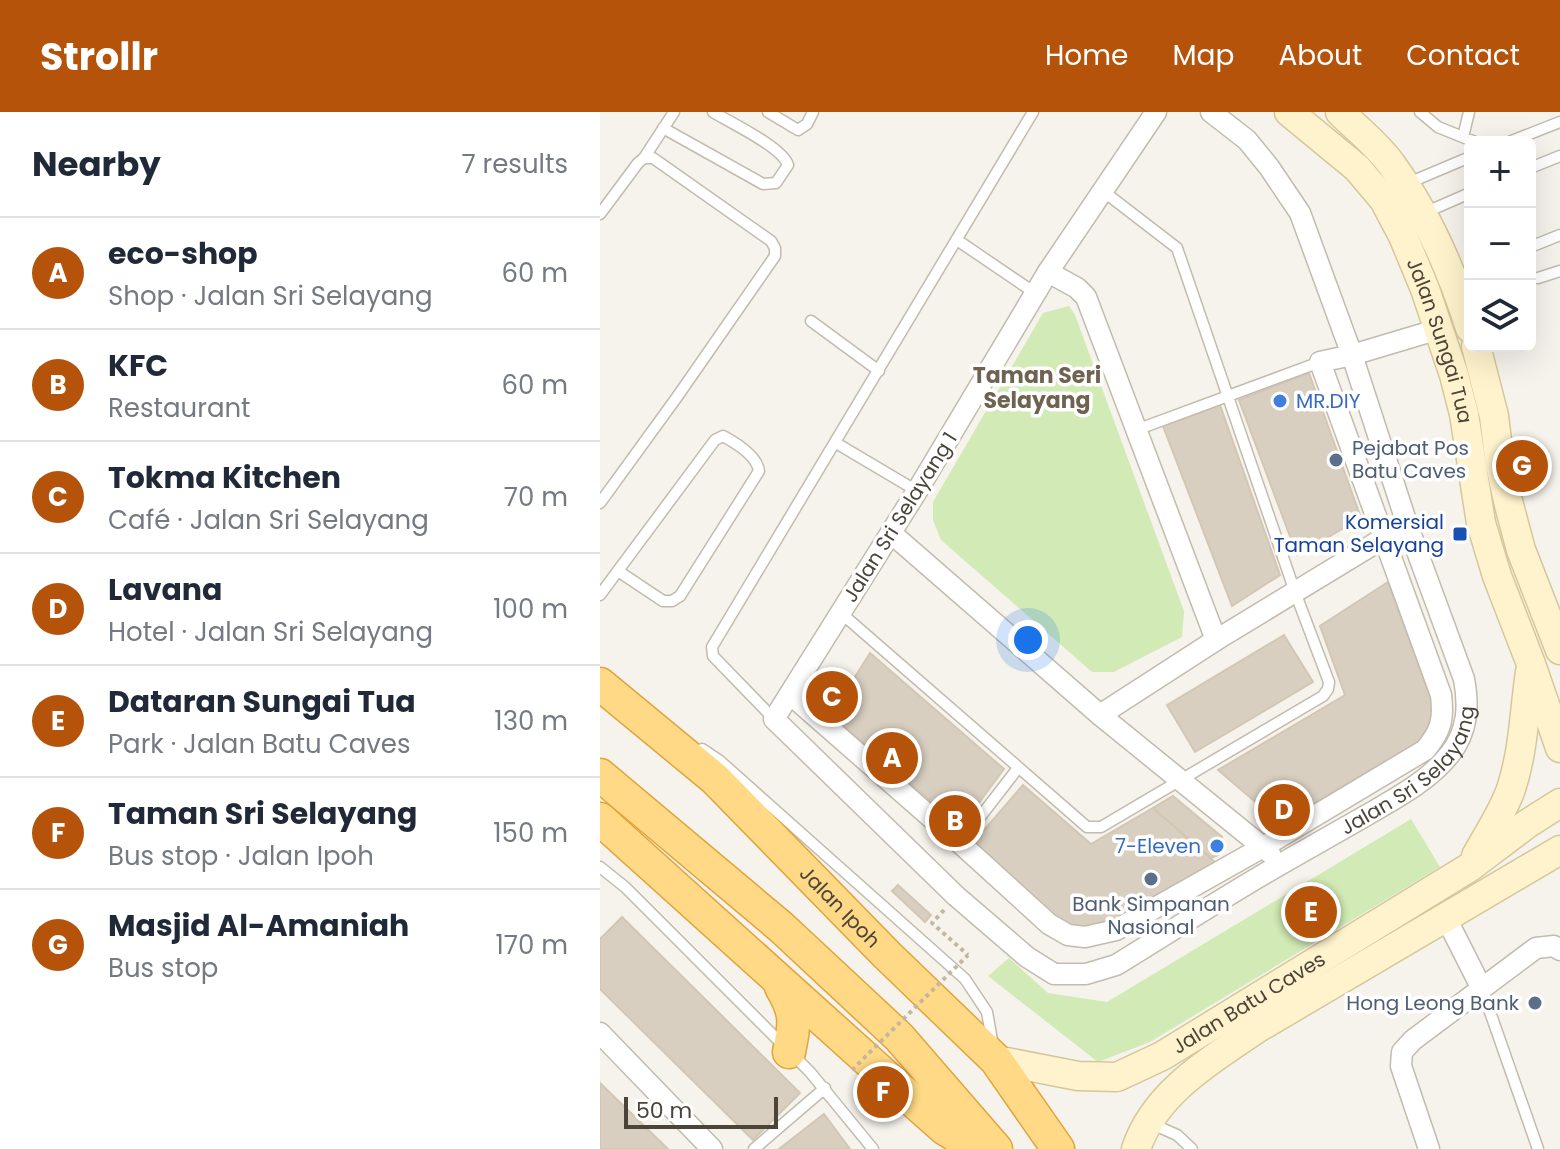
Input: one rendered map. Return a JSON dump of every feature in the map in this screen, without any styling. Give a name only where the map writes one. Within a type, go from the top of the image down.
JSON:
[{"type":"highway","name":"Jalan Ipoh","points":[[601,685],[715,779],[887,955],[996,1060],[1058,1149]]},
{"type":"highway","points":[[600,775],[781,927],[899,1037],[996,1149]]},
{"type":"highway","points":[[600,819],[945,1129],[979,1149]]},
{"type":"highway","points":[[773,974],[793,1011],[795,1027],[789,1052]]},
{"type":"main road","name":"Jalan Sungai Tua","points":[[1289,112],[1357,168],[1384,200],[1403,236],[1454,375],[1464,414],[1481,523],[1560,748]]},
{"type":"main road","name":"Jalan Sungai Tua","points":[[1340,112],[1391,163],[1457,276],[1464,304]]},
{"type":"main road","name":"Jalan Sungai Tua","points":[[1478,352],[1521,550],[1559,645]]},
{"type":"main road","points":[[1470,867],[1510,792],[1524,736],[1531,664]]},
{"type":"main road","name":"Jalan Batu Caves","points":[[996,1060],[1078,1076],[1117,1077],[1162,1056],[1470,867],[1560,803]]},
{"type":"main road","name":"Jalan Batu Caves","points":[[1136,1149],[1162,1102],[1210,1061],[1258,1028],[1560,850]]},
{"type":"street","name":"Jalan Sri Selayang 1","points":[[774,719],[917,491],[1048,272],[1156,112]]},
{"type":"street","name":"Jalan Sri Selayang","points":[[774,719],[956,896],[1027,957],[1054,974],[1086,974],[1116,965],[1392,801],[1431,774],[1451,753],[1462,735],[1467,718],[1464,679],[1300,213],[1247,140],[1211,112]]},
{"type":"street","points":[[1048,272],[1077,288],[1086,297],[1216,640]]},
{"type":"street","points":[[1320,362],[1439,329]]},
{"type":"street","name":"Jalan Sri Selayang","points":[[790,694],[1049,924],[1068,935],[1085,937],[1116,930],[1425,750],[1436,736],[1443,716],[1441,695],[1320,362]]},
{"type":"street","points":[[1100,715],[1216,640],[1407,524]]},
{"type":"street","points":[[891,533],[1100,715],[1282,864]]},
{"type":"street","points":[[1446,918],[1482,989]]},
{"type":"street","points":[[1429,1149],[1401,1066],[1402,1052],[1413,1040],[1536,948],[1554,946],[1560,950]]},
{"type":"street","points":[[600,1033],[712,1149]]},
{"type":"lane","points":[[600,214],[644,158],[674,112]]},
{"type":"lane","points":[[663,128],[763,184],[776,183],[788,165],[785,157],[713,112]]},
{"type":"lane","points":[[768,112],[798,130],[807,124],[813,112]]},
{"type":"lane","points":[[774,719],[713,656],[712,647],[1033,112]]},
{"type":"lane","points":[[1420,112],[1438,127],[1463,137],[1469,112]]},
{"type":"lane","points":[[1524,136],[1560,122]]},
{"type":"lane","points":[[1536,166],[1560,156]]},
{"type":"lane","points":[[600,503],[775,256],[771,241],[675,172],[653,158],[644,158]]},
{"type":"lane","points":[[1405,185],[1464,160]]},
{"type":"lane","points":[[841,613],[1087,827],[1101,827],[1180,782],[1323,696],[1328,689],[1329,682],[1177,248],[1103,191]]},
{"type":"lane","points":[[1421,215],[1464,196]]},
{"type":"lane","points":[[1536,245],[1560,235]]},
{"type":"lane","points":[[957,240],[1035,293]]},
{"type":"lane","points":[[1538,278],[1560,271]]},
{"type":"lane","points":[[811,321],[879,371]]},
{"type":"lane","points":[[1136,430],[1320,362]]},
{"type":"lane","points":[[600,595],[715,440],[723,436],[729,439],[757,461],[759,471],[680,596],[672,601],[663,601],[618,571]]},
{"type":"lane","points":[[836,443],[917,491]]},
{"type":"lane","points":[[601,685],[681,736]]},
{"type":"lane","points":[[694,744],[720,761],[965,979],[987,1012],[996,1060]]},
{"type":"lane","points":[[960,843],[1018,768]]},
{"type":"lane","points":[[600,867],[625,887],[825,1088],[873,1149]]},
{"type":"lane","points":[[1482,989],[1538,1149]]},
{"type":"lane","points":[[754,1149],[825,1088]]},
{"type":"lane","points":[[1149,1122],[1177,1135],[1192,1149]]},
{"type":"path","points":[[852,1070],[968,955],[932,923]]},
{"type":"green space","points":[[1069,306],[1075,315],[1184,611],[1182,637],[1114,672],[1092,672],[941,540],[933,520],[933,502],[1043,313]]},
{"type":"green space","points":[[1411,819],[1440,867],[1150,1042],[1098,1062],[988,976],[1009,958],[1048,993],[1107,1002]]},
{"type":"building","points":[[1309,373],[1361,518],[1297,555],[1239,400]]},
{"type":"building","points":[[1220,405],[1280,575],[1232,606],[1163,426]]},
{"type":"building","points":[[1388,582],[1434,707],[1425,738],[1280,823],[1218,770],[1345,695],[1320,626]]},
{"type":"building","points":[[1284,635],[1313,682],[1195,752],[1167,705]]},
{"type":"building","points":[[870,653],[1004,769],[961,827],[831,715]]},
{"type":"building","points":[[1023,785],[1091,844],[1153,808],[1216,863],[1101,931],[1069,932],[973,843]]},
{"type":"building","points":[[1173,796],[1222,837],[1218,855],[1211,858],[1153,808]]},
{"type":"building","points":[[898,885],[931,915],[925,922],[892,891]]},
{"type":"building","points":[[622,917],[800,1093],[753,1140],[600,989],[600,939]]},
{"type":"building","points":[[600,1083],[668,1149],[600,1149]]},
{"type":"building","points":[[824,1114],[850,1149],[779,1149]]},
{"type":"place","name":"MR.DIY","points":[[1280,401]]},
{"type":"place","name":"Pejabat Pos Batu Caves","points":[[1336,460]]},
{"type":"place","name":"Masjid Al-Amaniah","points":[[1522,466]]},
{"type":"place","name":"Komersial Taman Selayang","points":[[1460,534]]},
{"type":"place","name":"Tokma Kitchen","points":[[832,697]]},
{"type":"place","name":"eco-shop","points":[[892,758]]},
{"type":"place","name":"Lavana","points":[[1284,810]]},
{"type":"place","name":"KFC","points":[[955,821]]},
{"type":"place","name":"7-Eleven","points":[[1217,846]]},
{"type":"place","name":"Bank Simpanan Nasional","points":[[1151,879]]},
{"type":"place","name":"Dataran Sungai Tua","points":[[1311,912]]},
{"type":"place","name":"Hong Leong Bank","points":[[1535,1003]]},
{"type":"place","name":"Taman Sri Selayang","points":[[883,1092]]},
{"type":"district","name":"Taman Seri Selayang","points":[[1037,388]]}]
